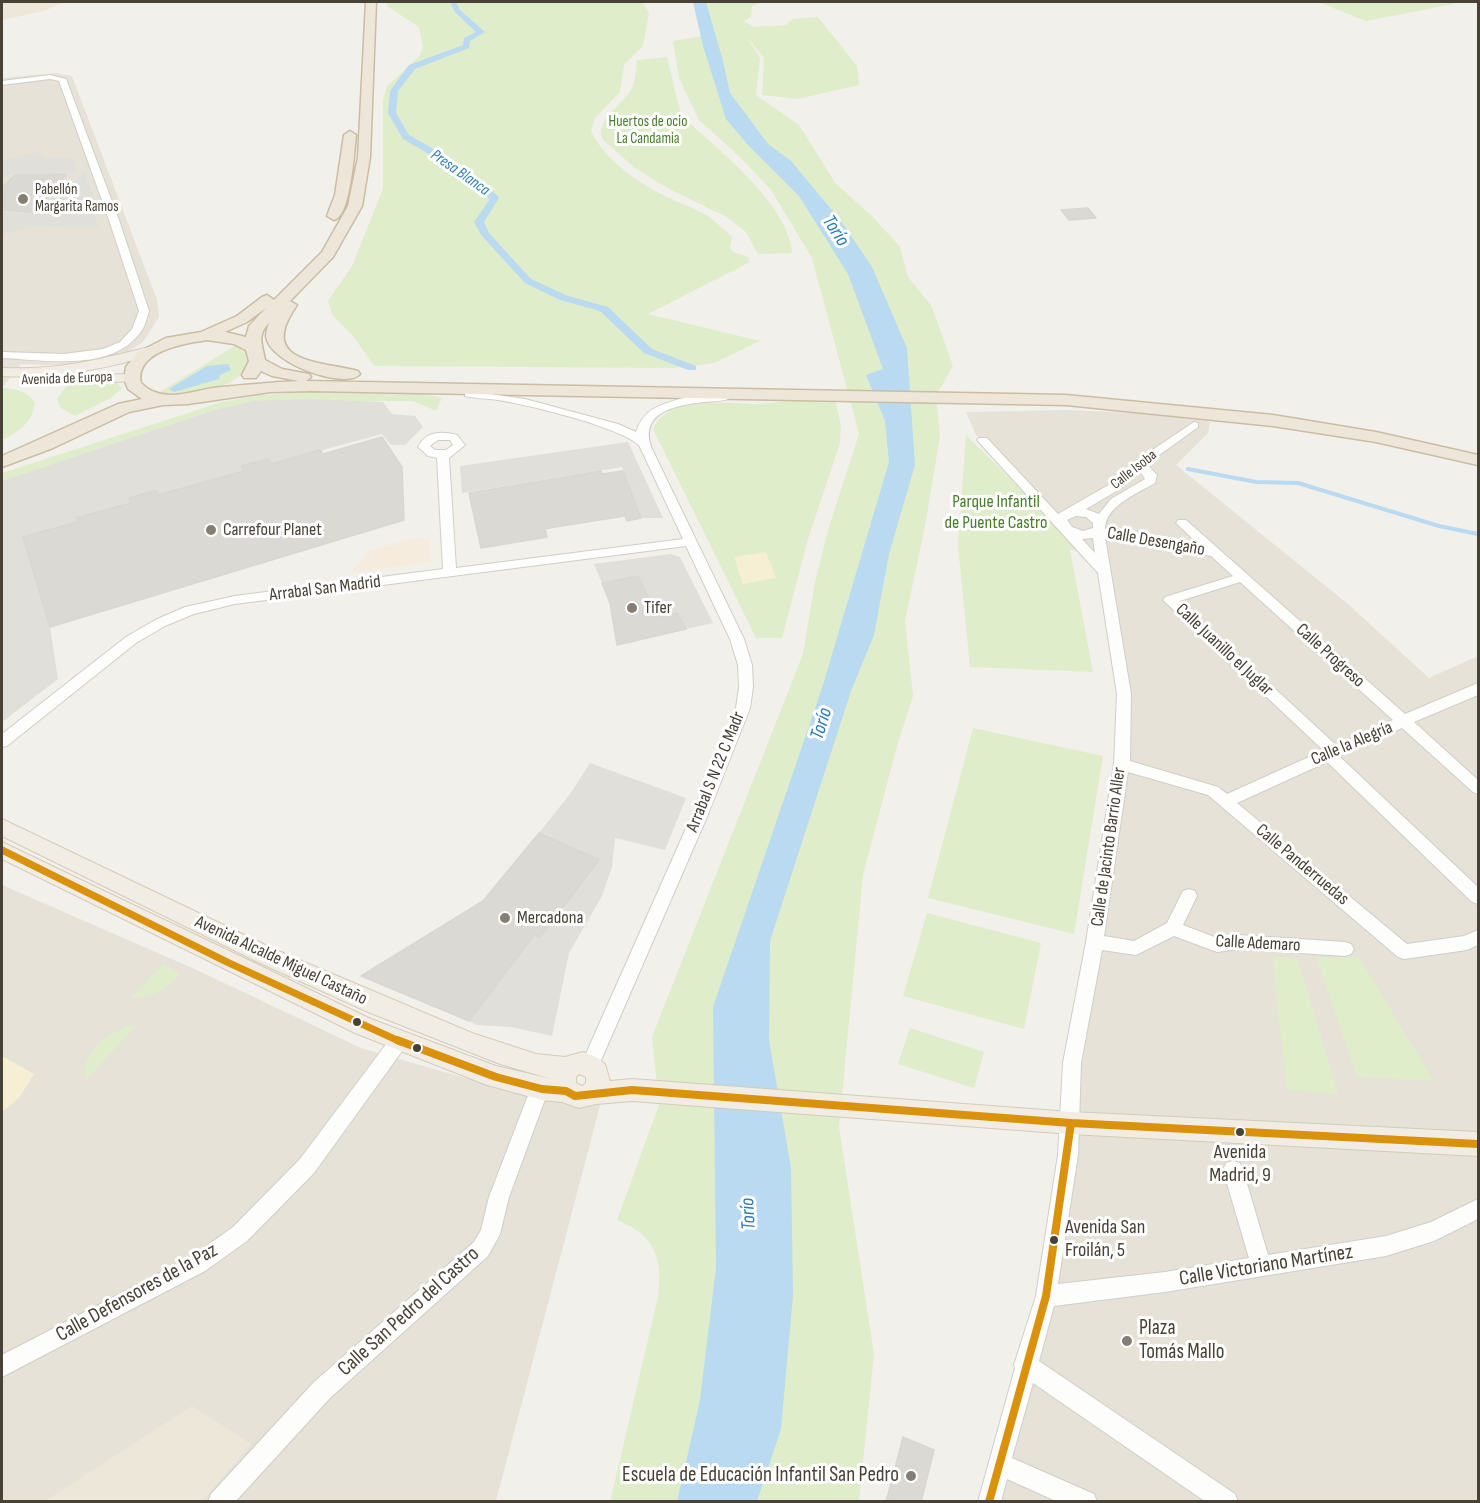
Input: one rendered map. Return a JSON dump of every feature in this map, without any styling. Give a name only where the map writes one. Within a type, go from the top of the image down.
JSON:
[{"type":"highway","points":[[355,49],[358,2]]},
{"type":"highway","points":[[371,2],[361,184],[351,215],[328,254],[322,272],[279,316],[274,332],[277,344],[286,356],[306,366],[386,379]]},
{"type":"highway","points":[[322,236],[338,209],[342,195],[350,120]]},
{"type":"highway","points":[[2,451],[107,404],[127,392],[134,368],[139,360],[153,350],[176,341],[200,336],[231,324],[251,313],[290,278],[312,251]]},
{"type":"highway","points":[[209,396],[240,383],[250,375],[255,355],[254,332],[262,319],[328,254]]},
{"type":"highway","points":[[200,336],[227,337],[247,343],[255,355],[287,376],[813,390],[1180,395],[1304,411],[1479,446]]},
{"type":"highway","points":[[132,381],[148,396],[185,400],[287,386],[759,394],[813,390]]},
{"type":"highway","points":[[1008,393],[1177,408],[1309,424],[1421,445],[1479,460]]},
{"type":"highway","points":[[2,462],[124,408],[164,399]]},
{"type":"main road","name":"Avenida de Europa","points":[[2,372],[71,371],[118,362],[153,350]]},
{"type":"main road","name":"Avenida de Europa","points":[[2,381],[132,381]]},
{"type":"main road","name":"Avenida Alcalde Miguel Castaño","points":[[4,835],[379,1006],[480,1047],[546,1067],[576,1080]]},
{"type":"main road","name":"Avenida Alcalde Miguel Castaño","points":[[4,835],[239,968],[399,1041],[496,1077],[576,1080],[632,1090],[1071,1123],[1479,1144]]},
{"type":"street","points":[[2,82],[50,77],[62,79],[114,220],[144,311],[142,322],[130,340],[106,353],[90,356],[2,355]]},
{"type":"street","points":[[436,388],[507,397],[608,425],[631,433],[644,444]]},
{"type":"street","points":[[608,425],[645,423],[657,412],[680,402],[759,394]]},
{"type":"street","name":"Arrabal S N 22 C Madr","points":[[576,1080],[699,817],[743,708],[746,687],[745,665],[737,639],[644,444],[642,432],[645,423]]},
{"type":"street","name":"Calle Isoba","points":[[1067,521],[1194,425]]},
{"type":"street","name":"Calle de Jacinto Barrio Aller","points":[[983,440],[1042,505],[1067,521],[1103,570]]},
{"type":"street","points":[[442,455],[450,573]]},
{"type":"street","points":[[1067,521],[1084,535],[1097,529],[1116,502],[1151,480],[1151,474],[1140,464]]},
{"type":"street","points":[[1067,521],[1090,514],[1097,529]]},
{"type":"street","name":"Calle Progreso","points":[[1182,523],[1479,788]]},
{"type":"street","name":"Calle de Jacinto Barrio Aller","points":[[989,1502],[1025,1365],[1046,1296],[1071,1123],[1072,1063],[1095,942],[1122,764],[1124,694],[1097,529]]},
{"type":"street","name":"Calle Desengaño","points":[[1097,529],[1215,553]]},
{"type":"street","name":"Arrabal San Madrid","points":[[2,742],[131,640],[160,623],[190,610],[235,600],[690,542]]},
{"type":"street","name":"Calle Juanillo el Juglar","points":[[1242,577],[1170,600],[1479,897]]},
{"type":"street","name":"Calle la Alegría","points":[[1226,801],[1330,752],[1478,689]]},
{"type":"street","name":"Calle Panderruedas","points":[[1122,764],[1214,791],[1404,952],[1467,943],[1479,937]]},
{"type":"street","points":[[1095,942],[1136,948],[1173,928],[1189,896]]},
{"type":"street","name":"Calle Ademaro","points":[[1173,928],[1217,945],[1238,942],[1345,949]]},
{"type":"street","name":"Calle Defensores de la Paz","points":[[2,1366],[198,1264],[240,1234],[307,1166],[399,1041]]},
{"type":"street","name":"Calle San Pedro del Castro","points":[[219,1502],[322,1390],[481,1249],[490,1234],[499,1197],[536,1098],[576,1080]]},
{"type":"street","points":[[1233,1170],[1261,1265]]},
{"type":"street","name":"Calle Victoriano Martínez","points":[[1046,1296],[1166,1282],[1386,1246],[1434,1231],[1479,1209]]},
{"type":"street","points":[[1025,1365],[1227,1502]]},
{"type":"street","points":[[999,1464],[1086,1502]]},
{"type":"shaded area","points":[[2,2],[64,2],[44,11],[2,20]]},
{"type":"shaded area","points":[[57,73],[72,76],[157,300],[159,317],[143,342],[126,353],[70,366],[21,364],[2,388],[2,78]]},
{"type":"shaded area","points":[[36,152],[44,158],[73,158],[77,172],[2,175],[2,161]]},
{"type":"shaded area","points":[[84,172],[99,210],[49,210]]},
{"type":"shaded area","points":[[93,212],[99,228],[32,226],[2,235],[2,213]]},
{"type":"shaded area","name":"Carrefour Planet","points":[[308,399],[383,402],[392,414],[415,416],[423,427],[405,445],[391,445],[382,434],[271,464],[268,459],[242,466],[244,471],[158,495],[155,490],[129,498],[131,503],[77,518],[77,522],[23,537],[50,627],[58,679],[2,722],[2,481],[211,411],[252,401]]},
{"type":"shaded area","points":[[1066,410],[1157,414],[1210,422],[1208,433],[1176,465],[1348,604],[1429,678],[1478,656],[1478,1501],[993,1501],[1047,1273],[1118,790],[1121,690],[1100,572],[1004,461],[976,435],[966,412]]},
{"type":"shaded area","points":[[628,442],[663,518],[641,518],[622,467],[462,493],[460,466]]},
{"type":"shaded area","points":[[429,538],[431,562],[351,573],[369,551],[409,539]]},
{"type":"shaded area","points":[[671,554],[680,557],[713,623],[686,629],[677,613],[658,617],[638,576],[602,583],[594,564]]},
{"type":"shaded area","points":[[590,763],[686,798],[665,850],[615,838],[612,867],[602,896],[569,953],[552,1036],[511,1027],[477,1025],[469,1021],[534,935],[540,937],[599,860],[539,833],[570,794]]},
{"type":"shaded area","points":[[2,885],[199,971],[361,1048],[514,1092],[601,1102],[496,1501],[2,1501]]},
{"type":"shaded area","points":[[192,1406],[251,1444],[202,1501],[45,1501]]},
{"type":"green space","points":[[387,2],[643,3],[649,13],[643,46],[624,65],[620,92],[595,118],[591,131],[614,162],[635,179],[711,218],[732,237],[730,247],[733,252],[748,257],[750,262],[648,314],[760,341],[714,363],[674,368],[374,366],[353,336],[333,316],[328,301],[352,266],[383,189],[383,100],[387,86],[419,57],[423,46],[419,27],[387,6]]},
{"type":"green space","points":[[705,2],[764,2],[752,6],[751,17],[744,21],[754,27],[786,25],[793,19],[818,17],[857,66],[859,85],[798,99],[762,95],[764,58],[746,36],[760,58],[756,95],[799,125],[836,184],[873,217],[900,247],[908,277],[931,305],[953,366],[936,396],[940,436],[925,526],[905,621],[913,696],[897,746],[863,875],[839,1127],[874,1354],[859,1501],[610,1502],[658,1297],[659,1271],[654,1250],[640,1233],[617,1220],[659,1105],[652,1037],[803,654],[815,582],[828,530],[859,434],[812,258],[771,190],[741,158],[699,120],[679,78],[673,41],[715,34]]},
{"type":"green space","points":[[1318,2],[1454,2],[1454,4],[1366,21]]},
{"type":"green space","name":"Huertos de ocio La Candamia","points":[[667,57],[680,111],[686,120],[734,163],[766,198],[779,216],[788,235],[792,253],[758,254],[746,232],[727,217],[669,189],[635,168],[603,140],[602,126],[632,88],[637,60]]},
{"type":"green space","points":[[236,345],[246,352],[249,359],[248,366],[243,373],[225,385],[184,394],[160,392]]},
{"type":"green space","points":[[116,382],[122,388],[111,398],[75,416],[61,408],[57,399],[68,384]]},
{"type":"green space","points":[[2,388],[21,391],[35,403],[28,422],[2,440]]},
{"type":"green space","points":[[306,392],[424,394],[442,398],[436,411],[413,401],[252,401],[211,411],[2,481],[2,473],[222,402],[261,395]]},
{"type":"green space","points":[[799,399],[835,400],[841,425],[840,443],[808,539],[782,638],[756,638],[653,429],[661,418],[685,405],[714,402],[762,404]]},
{"type":"green space","name":"Parque Infantil de Puente Castro","points":[[966,435],[1082,549],[1070,550],[1093,672],[970,667],[958,546]]},
{"type":"green space","points":[[973,728],[1103,756],[1074,934],[928,898]]},
{"type":"green space","points":[[927,913],[1041,943],[1024,1029],[903,996]]},
{"type":"green space","points":[[1272,956],[1298,959],[1338,1094],[1287,1090]]},
{"type":"green space","points":[[1316,957],[1359,957],[1434,1081],[1357,1077]]},
{"type":"green space","points":[[163,964],[180,973],[176,979],[159,991],[131,998]]},
{"type":"green space","points":[[130,1025],[137,1025],[86,1080],[85,1070],[91,1052],[113,1033]]},
{"type":"green space","points":[[910,1028],[984,1052],[974,1088],[898,1064]]},
{"type":"sand","points":[[766,552],[776,578],[743,584],[734,557]]},
{"type":"sand","points":[[2,1056],[34,1074],[19,1098],[2,1112]]},
{"type":"water","name":"Torío","points":[[693,2],[706,2],[730,93],[768,144],[791,161],[841,221],[872,267],[907,348],[915,465],[889,554],[874,635],[851,691],[770,941],[769,1040],[791,1168],[793,1295],[781,1429],[757,1501],[677,1502],[700,1400],[716,1268],[713,1007],[823,685],[889,462],[885,421],[866,375],[883,369],[848,274],[799,196],[748,145],[726,119],[703,46]]},
{"type":"water","points":[[228,364],[231,370],[220,375],[219,379],[174,392],[169,389],[207,366]]},
{"type":"building","name":"Pabellón Margarita Ramos","points":[[67,174],[34,212],[2,210],[2,188],[15,175]]},
{"type":"building","points":[[1088,208],[1096,218],[1069,220],[1061,210]]},
{"type":"building","name":"Carrefour Planet","points":[[382,437],[402,467],[404,520],[50,627],[23,537],[77,522],[76,518],[131,503],[129,498],[156,490],[158,495],[244,471],[241,466],[268,459],[271,464],[320,450],[323,454]]},
{"type":"building","points":[[601,471],[602,474],[623,471],[641,518],[627,521],[625,516],[555,527],[545,529],[547,537],[481,548],[469,493]]},
{"type":"building","name":"Tifer","points":[[638,576],[658,617],[677,613],[686,629],[617,645],[610,603],[602,583]]},
{"type":"building","name":"Mercadona","points":[[539,833],[599,860],[540,937],[534,935],[469,1021],[361,976],[483,901]]},
{"type":"building","name":"Escuela de Educación Infantil San Pedro","points":[[903,1437],[934,1450],[921,1502],[886,1502]]},
{"type":"waterway","name":"Presa Blanca","points":[[453,2],[457,11],[481,32],[467,40],[466,46],[412,67],[402,78],[394,91],[392,113],[406,137],[446,160],[495,198],[479,222],[485,234],[528,281],[564,298],[604,309],[648,351],[692,368]]},
{"type":"waterway","points":[[1188,469],[1256,482],[1298,483],[1439,526],[1478,534]]},
{"type":"transit line","points":[[2,850],[229,963],[399,1041],[496,1077],[542,1089],[566,1091],[575,1096],[632,1090],[1071,1123],[1478,1144]]},
{"type":"transit line","points":[[989,1502],[1046,1296],[1071,1123]]},
{"type":"place","name":"Pabellón Margarita Ramos","points":[[23,199]]},
{"type":"place","name":"Carrefour Planet","points":[[211,530]]},
{"type":"place","name":"Tifer","points":[[632,608]]},
{"type":"place","name":"Mercadona","points":[[505,918]]},
{"type":"place","name":"Avenida Madrid, 9","points":[[1240,1132]]},
{"type":"place","name":"Avenida San Froilán, 5","points":[[1054,1240]]},
{"type":"place","name":"Plaza Tomás Mallo","points":[[1127,1341]]},
{"type":"place","name":"Escuela de Educación Infantil San Pedro","points":[[911,1476]]}]
